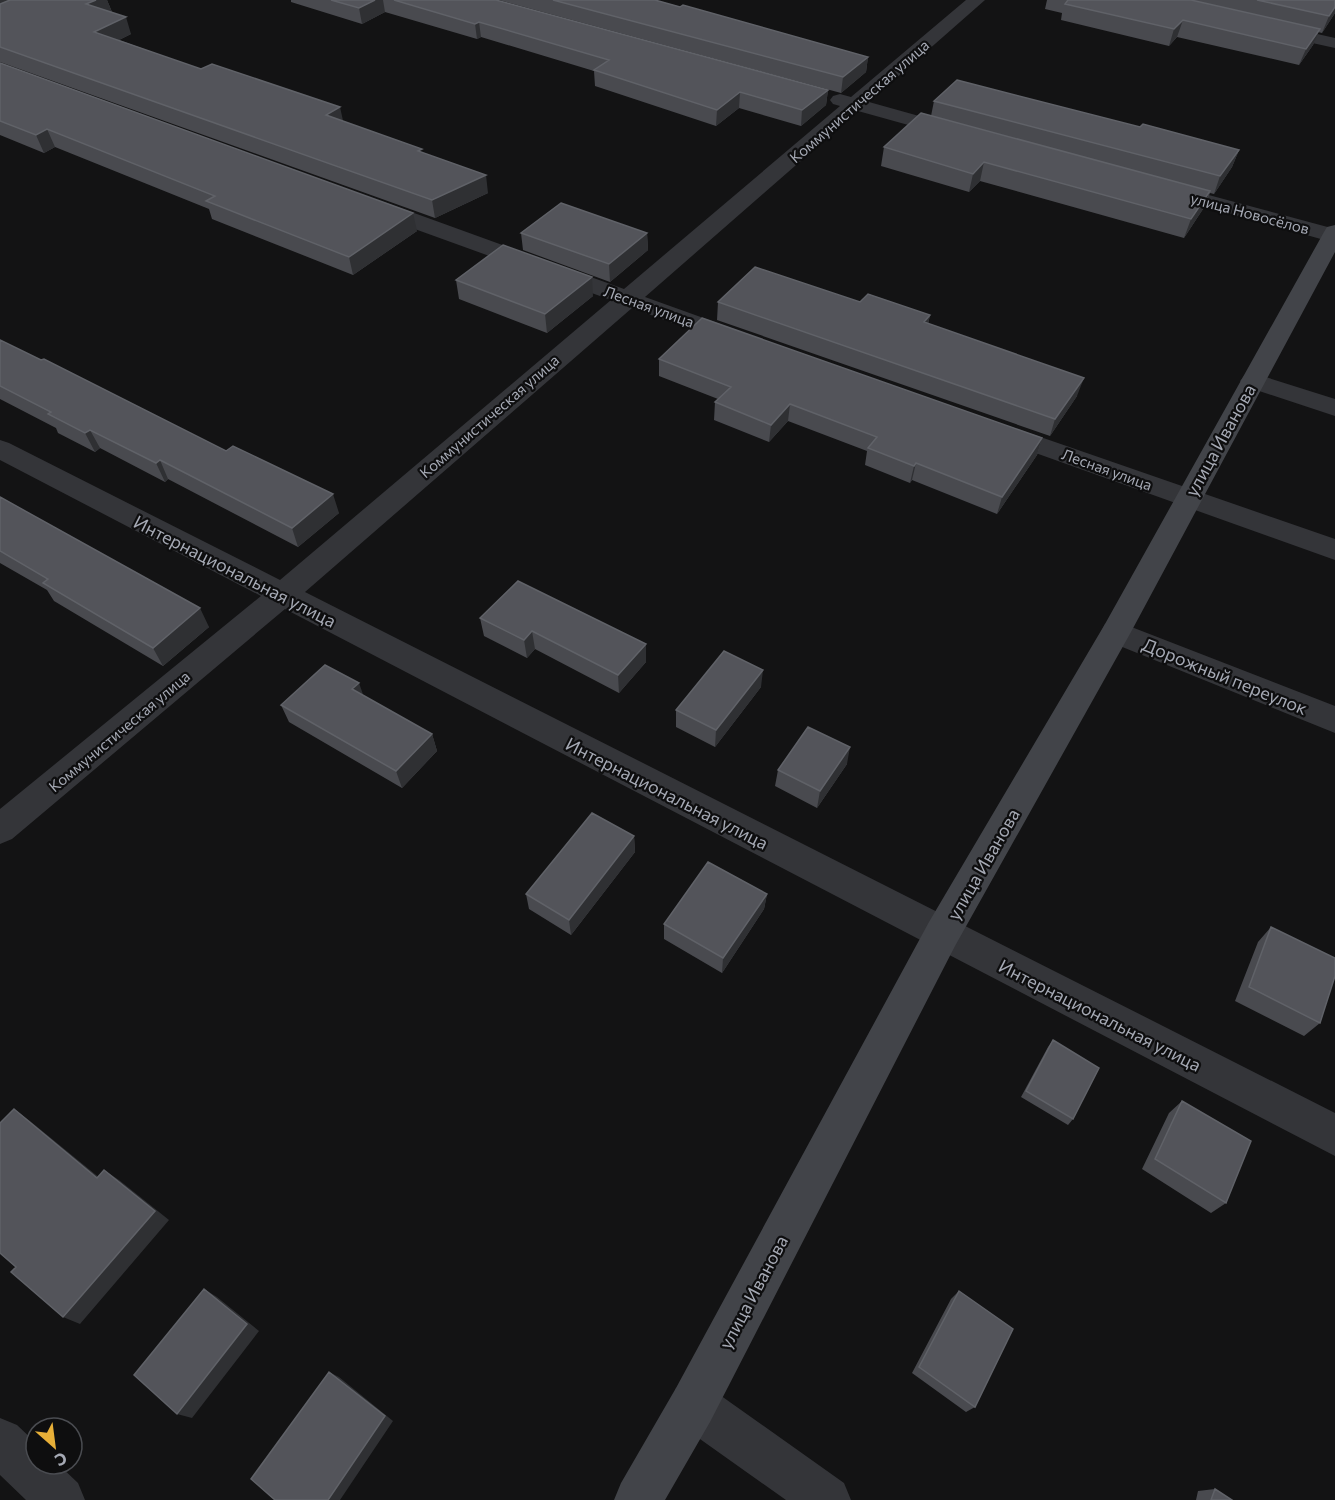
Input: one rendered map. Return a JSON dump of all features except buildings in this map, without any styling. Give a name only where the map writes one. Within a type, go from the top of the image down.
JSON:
[{"type":"street","name":"Коммунистическая улица","points":[[0,829],[282,595],[976,0]]},
{"type":"street","points":[[1254,24],[1335,43]]},
{"type":"street","points":[[821,95],[969,136]]},
{"type":"street","name":"улица Новосёлов","points":[[1151,186],[1334,234]]},
{"type":"street","name":"Лесная улица","points":[[358,200],[761,346]]},
{"type":"street","name":"улица Иванова","points":[[638,1500],[693,1405],[942,934],[1116,632],[1334,234]]},
{"type":"street","points":[[1253,381],[1335,408]]},
{"type":"street","name":"Лесная улица","points":[[974,422],[1335,550]]},
{"type":"street","name":"Интернациональная улица","points":[[0,449],[1335,1135]]},
{"type":"street","name":"Дорожный переулок","points":[[1116,632],[1335,720]]},
{"type":"street","points":[[693,1405],[827,1500]]},
{"type":"street","points":[[0,1442],[61,1500]]}]
